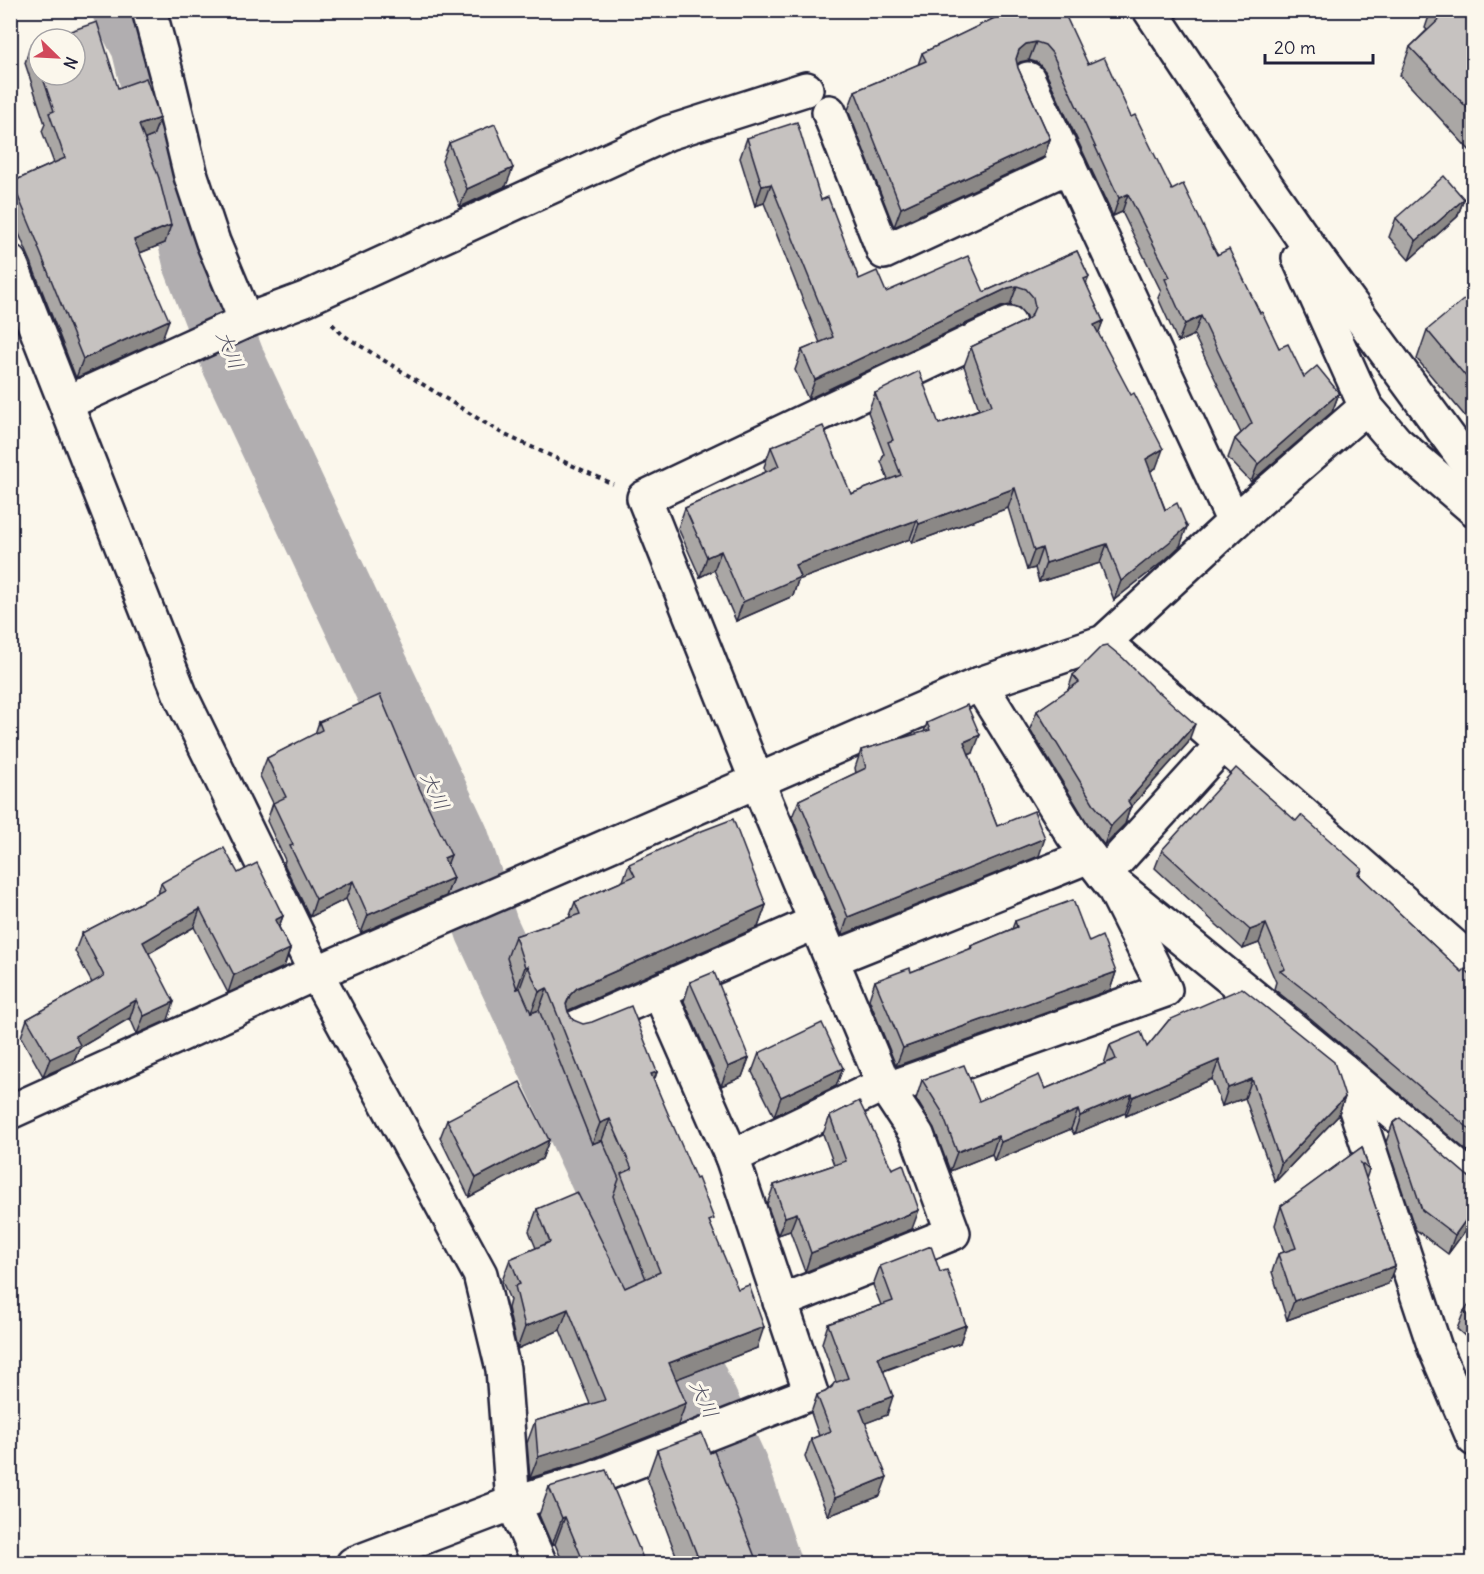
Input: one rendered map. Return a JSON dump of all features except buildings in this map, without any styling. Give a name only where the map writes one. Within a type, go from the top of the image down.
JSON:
[{"type":"street","points":[[149,10],[191,176],[213,242],[246,321]]},
{"type":"street","points":[[1150,10],[1312,251],[1473,472]]},
{"type":"street","points":[[1028,79],[1234,522]]},
{"type":"street","points":[[66,403],[246,321],[305,299],[668,133],[806,89]]},
{"type":"street","points":[[829,112],[884,252],[1069,166]]},
{"type":"street","points":[[1268,188],[1366,407],[1396,442],[1473,509]]},
{"type":"street","points":[[10,262],[180,694],[316,973],[480,1274],[503,1369],[513,1503],[540,1563]]},
{"type":"street","points":[[780,1302],[953,1233],[917,1135],[884,1085],[831,959],[644,498],[1009,324]]},
{"type":"street","points":[[10,1112],[316,973],[980,684],[1104,642],[1234,522],[1366,407]]},
{"type":"street","points":[[1104,642],[1473,964]]},
{"type":"street","points":[[732,1157],[884,1085],[899,1084],[1165,990],[1114,888],[1073,835],[980,684]]},
{"type":"street","points":[[831,959],[1097,865],[1223,744]]},
{"type":"street","points":[[1097,865],[1473,1181]]},
{"type":"street","points":[[577,1027],[816,922]]},
{"type":"street","points":[[353,1563],[513,1503],[592,1479],[811,1393],[732,1157],[659,991]]},
{"type":"street","points":[[1343,1070],[1435,1348],[1473,1439]]},
{"type":"path","points":[[305,299],[343,334],[503,434],[644,498]]},
{"type":"waterway","name":"大川","points":[[124,10],[143,45],[195,262],[234,363],[457,838],[487,929],[736,1467],[769,1564]]}]
